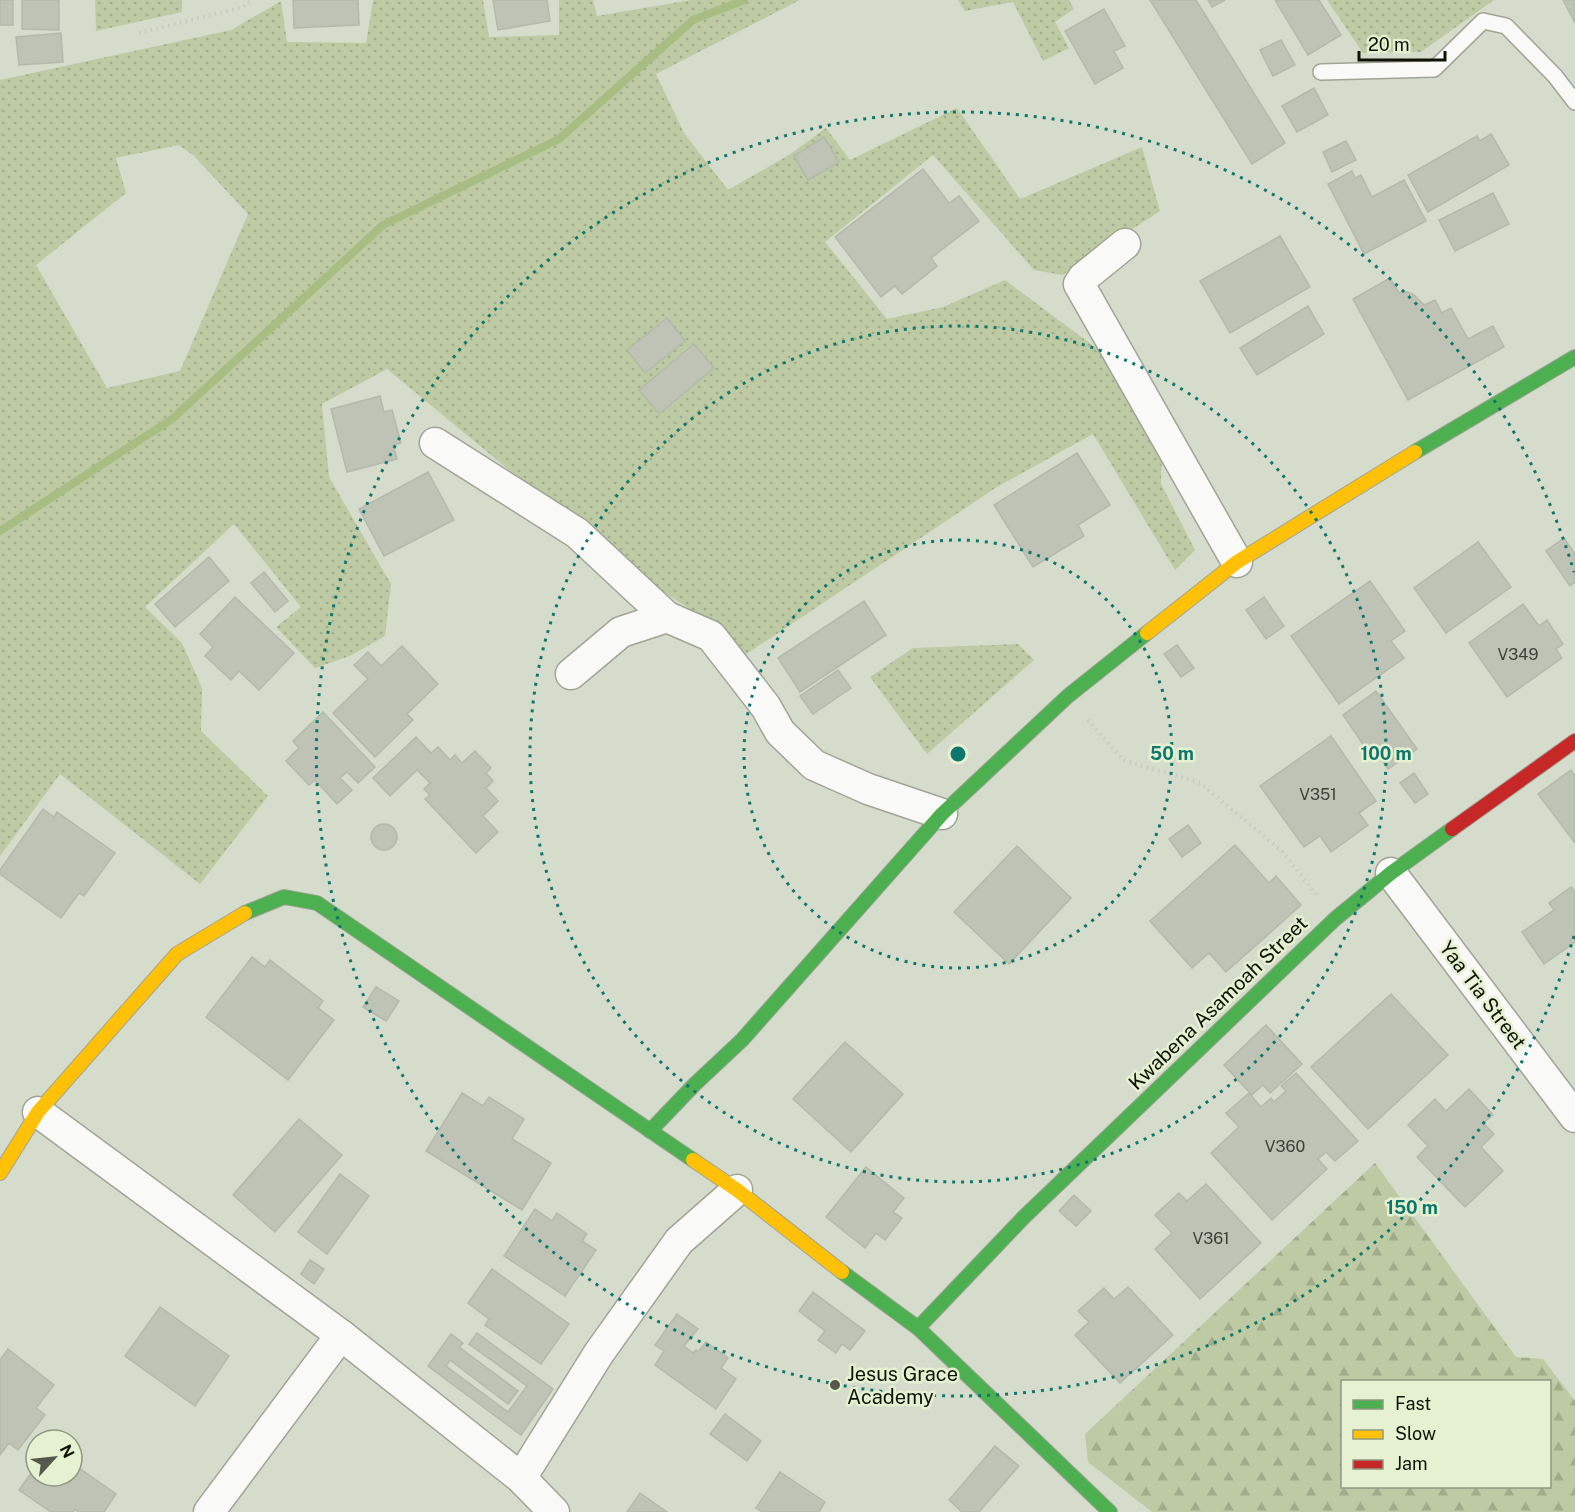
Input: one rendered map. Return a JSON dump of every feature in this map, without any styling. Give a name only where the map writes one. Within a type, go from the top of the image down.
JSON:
[{"type":"street","points":[[1125,244],[1083,278],[1079,284],[1237,562]]},
{"type":"street","points":[[650,1131],[742,1040],[942,814],[1068,696],[1237,562],[1575,357]]},
{"type":"street","points":[[435,443],[577,533],[667,617],[711,636],[766,707],[780,732],[814,765],[868,789],[942,814]]},
{"type":"street","points":[[572,674],[621,632],[667,617]]},
{"type":"street","name":"Kwabena Asamoah Street","points":[[918,1328],[1032,1209],[1335,919],[1391,873],[1575,741]]},
{"type":"street","name":"Yaa Tia Street","points":[[1391,873],[1575,1117]]},
{"type":"street","points":[[0,1173],[38,1112],[177,954],[253,908],[284,897],[317,903],[737,1190],[918,1328],[1110,1512]]},
{"type":"street","points":[[38,1112],[341,1335],[521,1478],[554,1512]]},
{"type":"street","points":[[521,1478],[599,1353],[679,1241],[737,1190]]},
{"type":"street","points":[[209,1512],[341,1335]]},
{"type":"lane","points":[[1321,72],[1434,69],[1483,21],[1506,26],[1555,76],[1575,102]]},
{"type":"path","points":[[139,33],[243,7],[252,0]]},
{"type":"path","points":[[1068,696],[1123,760],[1200,783],[1209,790],[1282,852],[1335,919]]},
{"type":"green space","points":[[95,0],[182,0],[182,12],[96,31]]},
{"type":"green space","points":[[373,0],[483,0],[489,37],[559,35],[559,0],[593,0],[597,16],[691,0],[800,0],[656,74],[684,133],[728,190],[789,155],[826,128],[850,160],[957,108],[1020,199],[1142,147],[1160,211],[1062,275],[1034,270],[933,155],[825,242],[887,319],[943,307],[1005,280],[1103,353],[1162,446],[1161,484],[1195,550],[1175,570],[1093,434],[997,487],[742,657],[711,623],[629,569],[387,369],[322,404],[329,477],[391,584],[385,636],[350,656],[315,668],[276,627],[301,607],[234,524],[145,607],[182,643],[202,688],[201,731],[268,796],[200,884],[60,774],[0,856],[0,80],[231,30],[281,1],[287,42],[366,43]],"holes":[[[179,145],[194,156],[248,214],[180,371],[107,388],[36,265],[126,193],[116,158]]]},
{"type":"green space","points":[[958,0],[1069,0],[1074,9],[1055,22],[1069,48],[1043,61],[1013,2],[965,11]]},
{"type":"green space","points":[[1327,0],[1494,0],[1421,52],[1363,53]]},
{"type":"green space","points":[[1018,644],[1034,660],[927,754],[870,677],[913,648]]},
{"type":"green space","points":[[1375,1163],[1516,1357],[1543,1359],[1575,1401],[1575,1512],[1152,1512],[1088,1462],[1085,1434]]},
{"type":"building","points":[[0,0],[13,0],[13,25],[0,25]]},
{"type":"building","points":[[22,0],[59,0],[59,30],[22,29]]},
{"type":"building","points":[[293,0],[358,0],[359,25],[294,28]]},
{"type":"building","points":[[493,0],[547,0],[550,21],[498,30]]},
{"type":"building","points":[[1150,0],[1196,0],[1285,143],[1252,164]]},
{"type":"building","points":[[1208,0],[1225,0],[1212,7]]},
{"type":"building","points":[[1275,0],[1319,0],[1341,35],[1308,55]]},
{"type":"building","points":[[1563,0],[1575,0],[1575,23]]},
{"type":"building","points":[[1104,9],[1125,46],[1114,51],[1123,68],[1095,84],[1065,31]]},
{"type":"building","points":[[61,33],[63,62],[19,65],[16,37]]},
{"type":"building","points":[[1281,40],[1295,65],[1273,76],[1260,50]]},
{"type":"building","points":[[1314,88],[1328,115],[1297,132],[1282,106]]},
{"type":"building","points":[[1491,134],[1509,165],[1428,212],[1408,175],[1477,136],[1480,141]]},
{"type":"building","points":[[824,137],[839,162],[808,180],[794,156]]},
{"type":"building","points":[[1346,141],[1356,160],[1332,172],[1323,152]]},
{"type":"building","points":[[923,169],[949,203],[959,196],[979,221],[931,258],[937,266],[902,294],[895,286],[881,297],[835,237]]},
{"type":"building","points":[[1352,171],[1355,178],[1361,175],[1372,197],[1404,180],[1426,221],[1364,254],[1328,184]]},
{"type":"building","points":[[1493,193],[1509,224],[1455,251],[1439,220]]},
{"type":"building","points":[[1280,236],[1310,287],[1230,333],[1200,281]]},
{"type":"building","points":[[1390,278],[1399,293],[1407,292],[1414,295],[1424,305],[1435,300],[1442,313],[1451,308],[1468,339],[1493,326],[1504,347],[1408,400],[1353,299]]},
{"type":"building","points":[[1308,306],[1324,334],[1257,375],[1240,348]]},
{"type":"building","points":[[667,318],[685,341],[645,373],[627,350]]},
{"type":"building","points":[[694,344],[714,368],[659,414],[639,390]]},
{"type":"building","points":[[380,396],[384,412],[392,410],[401,443],[393,445],[397,459],[347,472],[331,409]]},
{"type":"building","points":[[1077,453],[1110,505],[1078,525],[1084,536],[1033,567],[994,505]]},
{"type":"building","points":[[428,472],[454,520],[384,556],[359,509]]},
{"type":"building","points":[[1564,538],[1575,554],[1575,582],[1570,586],[1546,551]]},
{"type":"building","points":[[1478,542],[1511,587],[1446,633],[1414,588]]},
{"type":"building","points":[[209,557],[229,581],[175,627],[155,604]]},
{"type":"building","points":[[264,572],[288,601],[275,612],[251,583]]},
{"type":"building","points":[[1370,581],[1405,631],[1391,641],[1404,658],[1339,704],[1291,636]]},
{"type":"building","points":[[235,597],[294,653],[259,690],[239,671],[231,680],[205,656],[213,647],[200,634]]},
{"type":"building","points":[[1264,597],[1284,626],[1266,639],[1246,610]]},
{"type":"building","points":[[864,601],[886,635],[800,692],[778,658]]},
{"type":"building","points":[[1523,604],[1539,626],[1547,620],[1563,644],[1556,649],[1562,658],[1507,697],[1469,643]]},
{"type":"building","points":[[1177,645],[1194,668],[1181,677],[1164,654]]},
{"type":"building","points":[[402,646],[438,684],[407,714],[413,720],[375,757],[333,713],[368,679],[354,665],[368,652],[381,666]]},
{"type":"building","points":[[838,670],[851,688],[813,714],[800,696]]},
{"type":"building","points":[[1376,691],[1417,749],[1388,769],[1372,747],[1367,750],[1343,715]]},
{"type":"building","points":[[323,712],[375,767],[358,783],[347,772],[340,778],[352,790],[337,804],[315,780],[309,785],[286,761],[299,748],[293,741]]},
{"type":"building","points":[[1331,736],[1376,801],[1359,813],[1368,825],[1331,852],[1320,836],[1304,847],[1260,786]]},
{"type":"building","points":[[416,737],[431,753],[438,747],[450,760],[455,755],[462,763],[475,751],[491,768],[486,773],[493,781],[486,788],[498,801],[483,816],[498,832],[476,853],[425,799],[430,795],[424,789],[430,783],[417,770],[390,796],[373,778]]},
{"type":"building","points":[[1571,770],[1575,776],[1575,843],[1538,794]]},
{"type":"building","points":[[1414,773],[1428,794],[1415,803],[1400,783]]},
{"type":"building","points":[[43,809],[54,817],[57,812],[115,853],[84,896],[79,893],[61,918],[0,874],[0,870]]},
{"type":"building","points":[[384,824],[393,828],[397,837],[393,846],[384,850],[375,846],[371,837],[375,828]]},
{"type":"building","points":[[1188,825],[1201,843],[1182,857],[1169,839]]},
{"type":"building","points":[[1235,845],[1269,883],[1276,876],[1301,905],[1226,972],[1209,953],[1192,968],[1150,921]]},
{"type":"building","points":[[1017,846],[1071,898],[1009,964],[954,912]]},
{"type":"building","points":[[1571,887],[1575,892],[1575,942],[1544,964],[1522,932],[1554,910],[1549,903]]},
{"type":"building","points":[[252,957],[265,967],[270,960],[323,1001],[318,1008],[334,1020],[288,1080],[206,1017]]},
{"type":"building","points":[[376,987],[399,1001],[386,1021],[363,1007]]},
{"type":"building","points":[[1391,994],[1448,1055],[1368,1129],[1311,1067]]},
{"type":"building","points":[[1266,1025],[1302,1064],[1270,1093],[1263,1085],[1252,1095],[1224,1065]]},
{"type":"building","points":[[845,1042],[903,1094],[851,1152],[793,1099]]},
{"type":"building","points":[[1296,1073],[1358,1141],[1335,1161],[1326,1152],[1318,1159],[1327,1169],[1272,1220],[1211,1153],[1239,1127],[1226,1113],[1249,1093],[1261,1107],[1271,1098],[1274,1102],[1286,1091],[1281,1086]]},
{"type":"building","points":[[1469,1089],[1493,1115],[1483,1123],[1494,1134],[1481,1147],[1503,1171],[1465,1207],[1417,1157],[1428,1146],[1408,1125],[1435,1099],[1446,1111]]},
{"type":"building","points":[[462,1093],[483,1106],[489,1097],[524,1119],[512,1139],[551,1163],[522,1210],[426,1151]]},
{"type":"building","points":[[299,1119],[342,1155],[275,1232],[233,1195]]},
{"type":"building","points":[[866,1167],[904,1198],[893,1212],[902,1218],[885,1240],[876,1233],[865,1248],[826,1217]]},
{"type":"building","points":[[340,1174],[369,1196],[327,1254],[298,1232]]},
{"type":"building","points":[[1206,1184],[1261,1243],[1200,1299],[1155,1249],[1172,1233],[1155,1215],[1179,1193],[1187,1201]]},
{"type":"building","points":[[1074,1195],[1091,1211],[1076,1226],[1059,1211]]},
{"type":"building","points":[[535,1209],[552,1221],[557,1213],[587,1234],[582,1241],[596,1250],[565,1296],[504,1256]]},
{"type":"building","points":[[310,1260],[324,1269],[314,1284],[301,1274]]},
{"type":"building","points":[[492,1269],[569,1324],[541,1364],[485,1325],[489,1319],[468,1303]]},
{"type":"building","points":[[1128,1287],[1173,1335],[1120,1383],[1075,1335],[1089,1322],[1078,1311],[1104,1288],[1114,1299]]},
{"type":"building","points":[[813,1292],[865,1331],[850,1350],[842,1344],[836,1353],[818,1340],[825,1331],[799,1311]]},
{"type":"building","points":[[160,1307],[229,1356],[195,1406],[125,1356]]},
{"type":"building","points":[[677,1314],[698,1329],[684,1346],[693,1353],[696,1350],[698,1352],[706,1342],[728,1358],[721,1368],[736,1379],[716,1409],[655,1365],[664,1351],[655,1345]]},
{"type":"building","points":[[477,1333],[553,1389],[521,1435],[428,1366],[451,1334],[463,1343],[459,1347],[518,1391],[508,1404],[450,1360],[446,1366],[508,1412],[527,1386],[469,1344]]},
{"type":"building","points":[[8,1349],[54,1385],[36,1408],[45,1415],[35,1428],[24,1428],[24,1442],[18,1450],[9,1443],[0,1455],[0,1360]]},
{"type":"building","points":[[725,1414],[761,1441],[747,1461],[710,1434]]},
{"type":"building","points":[[995,1446],[1019,1466],[979,1512],[962,1512],[949,1500]]},
{"type":"building","points":[[84,1471],[116,1494],[104,1512],[78,1512],[75,1509],[73,1512],[51,1512],[19,1490],[24,1483],[24,1488],[84,1488]]},
{"type":"building","points":[[780,1472],[825,1502],[819,1512],[762,1512],[756,1508]]},
{"type":"building","points":[[640,1493],[667,1512],[627,1512]]},
{"type":"waterway","points":[[0,531],[172,419],[383,225],[559,139],[693,20],[744,0]]},
{"type":"traffic: fast","points":[[1415,452],[1575,357]]},
{"type":"traffic: fast","points":[[650,1131],[742,1040],[942,814],[1068,696],[1147,633]]},
{"type":"traffic: fast","points":[[918,1328],[1024,1217],[1335,919],[1391,873],[1452,829]]},
{"type":"traffic: fast","points":[[245,913],[284,897],[317,903],[693,1160]]},
{"type":"traffic: fast","points":[[842,1272],[918,1328],[1110,1512]]},
{"type":"traffic: slow","points":[[1147,633],[1237,562],[1415,452]]},
{"type":"traffic: slow","points":[[0,1173],[38,1112],[177,954],[245,913]]},
{"type":"traffic: slow","points":[[693,1160],[737,1190],[842,1272]]},
{"type":"traffic: jam","points":[[1452,829],[1575,741]]},
{"type":"place","name":"Jesus Grace Academy","points":[[835,1385]]}]
